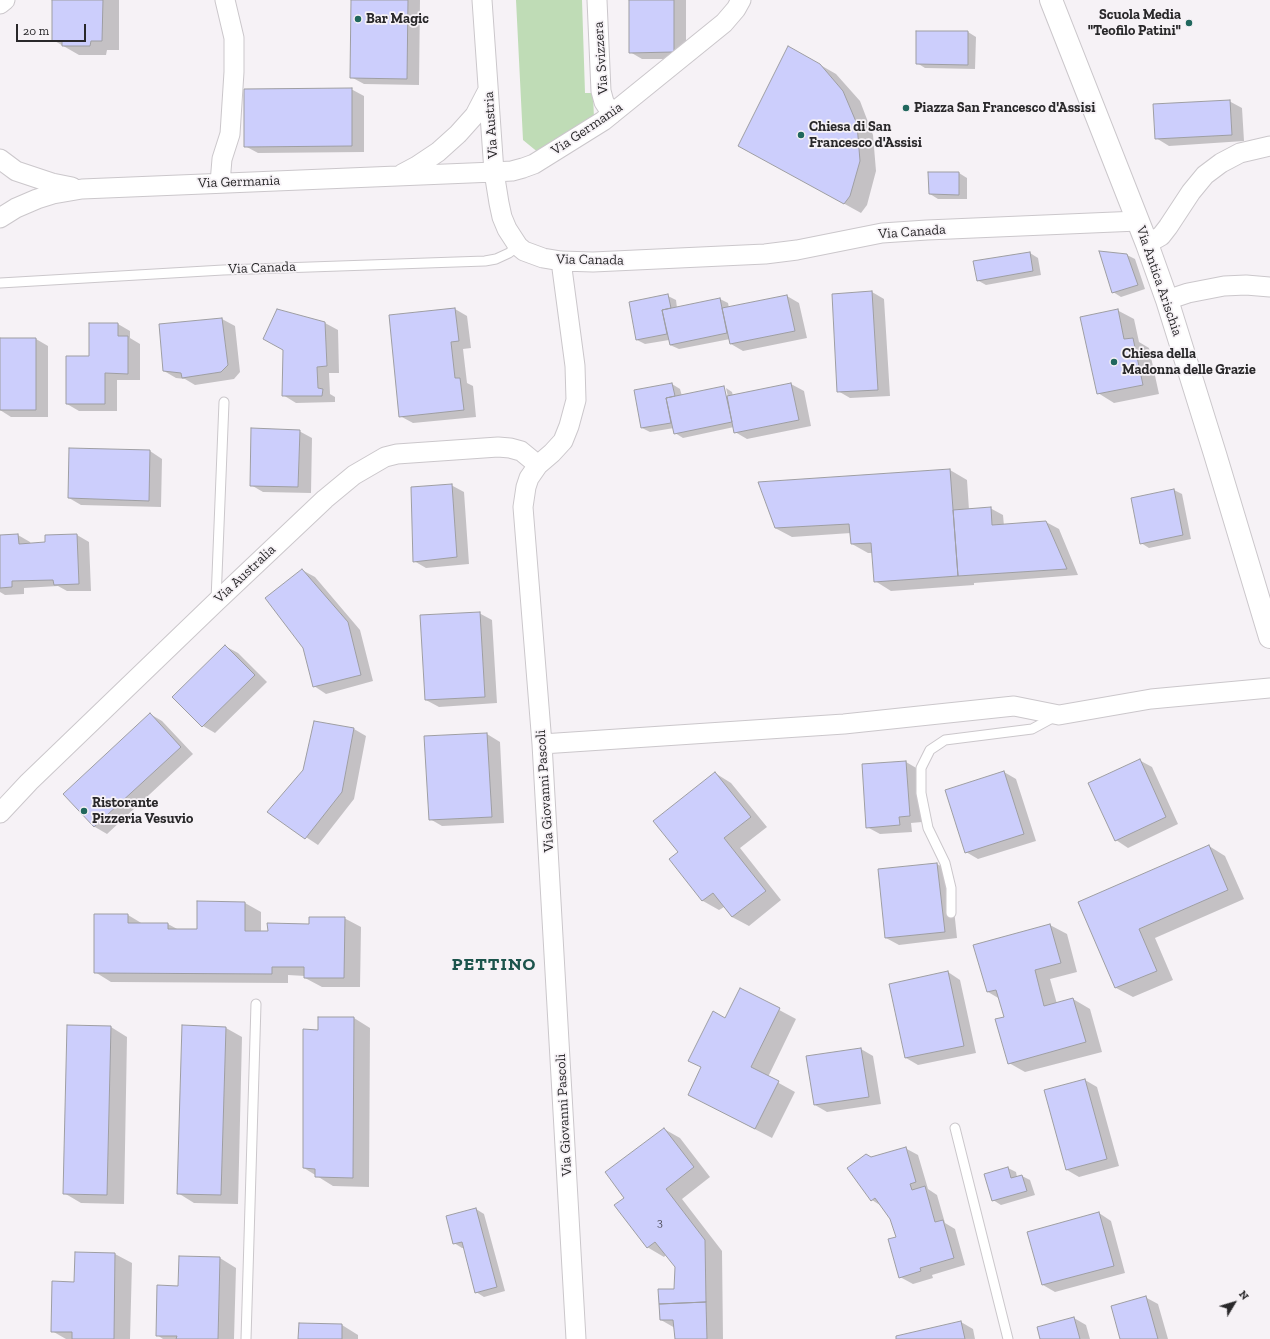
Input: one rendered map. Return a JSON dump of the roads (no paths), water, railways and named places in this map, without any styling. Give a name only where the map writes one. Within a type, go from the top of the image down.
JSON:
[{"type":"main road","name":"Via Antica Arischia","points":[[1051,0],[1147,244],[1167,300],[1270,637]]},
{"type":"street","points":[[0,4],[5,0]]},
{"type":"street","points":[[220,183],[222,159],[230,134],[234,72],[234,38],[224,0]]},
{"type":"street","name":"Via Austria","points":[[482,0],[494,172],[498,203],[502,217],[512,238],[518,246]]},
{"type":"street","name":"Via Svizzera","points":[[597,0],[601,91],[604,102],[612,114]]},
{"type":"street","name":"Via Germania","points":[[0,218],[16,208],[52,194],[82,189],[494,172],[512,171],[523,168],[534,164],[603,121],[724,23],[736,9],[740,0]]},
{"type":"street","name":"Via Germania","points":[[397,176],[417,166],[438,152],[458,134],[475,115],[488,90]]},
{"type":"street","points":[[1147,244],[1161,236],[1191,192],[1205,175],[1221,163],[1240,153],[1270,146]]},
{"type":"street","name":"Via Germania","points":[[0,159],[16,170],[31,176],[52,183],[82,189]]},
{"type":"street","name":"Via Germania","points":[[0,178],[31,176]]},
{"type":"street","name":"Via Germania","points":[[0,205],[29,203]]},
{"type":"street","name":"Via Canada","points":[[518,246],[524,251],[544,258],[561,261],[593,262],[765,254],[797,250],[868,235],[935,229],[1138,221]]},
{"type":"street","name":"Via Giovanni Pascoli","points":[[561,261],[576,366],[576,400],[563,441],[538,465],[529,478],[523,507],[542,744],[576,1339]]},
{"type":"street","points":[[1167,300],[1188,293],[1224,286],[1246,285],[1270,287]]},
{"type":"street","name":"Via Australia","points":[[0,813],[28,782],[216,602],[325,499],[354,475],[385,457],[397,454],[498,447],[522,450],[538,465]]},
{"type":"street","points":[[542,744],[844,724],[1014,706],[1059,715],[1151,699],[1270,688]]},
{"type":"lane","name":"Via Canada","points":[[0,284],[223,270],[485,261],[509,254],[518,246]]},
{"type":"lane","points":[[216,602],[224,402]]},
{"type":"lane","points":[[951,913],[950,888],[945,863],[928,828],[921,793],[921,768],[930,750],[945,740],[1032,729],[1059,715]]},
{"type":"lane","points":[[246,1339],[256,1004]]},
{"type":"lane","points":[[955,1128],[1008,1339]]},
{"type":"place","name":"Bar Magic","points":[[358,19]]},
{"type":"place","name":"Scuola Media \"Teofilo Patini\"","points":[[1189,23]]},
{"type":"place","name":"Piazza San Francesco d'Assisi","points":[[906,108]]},
{"type":"place","name":"Chiesa di San Francesco d'Assisi","points":[[801,135]]},
{"type":"place","name":"Chiesa della Madonna delle Grazie","points":[[1114,362]]},
{"type":"place","name":"Ristorante Pizzeria Vesuvio","points":[[84,811]]},
{"type":"district","name":"PETTINO","points":[[494,965]]}]
